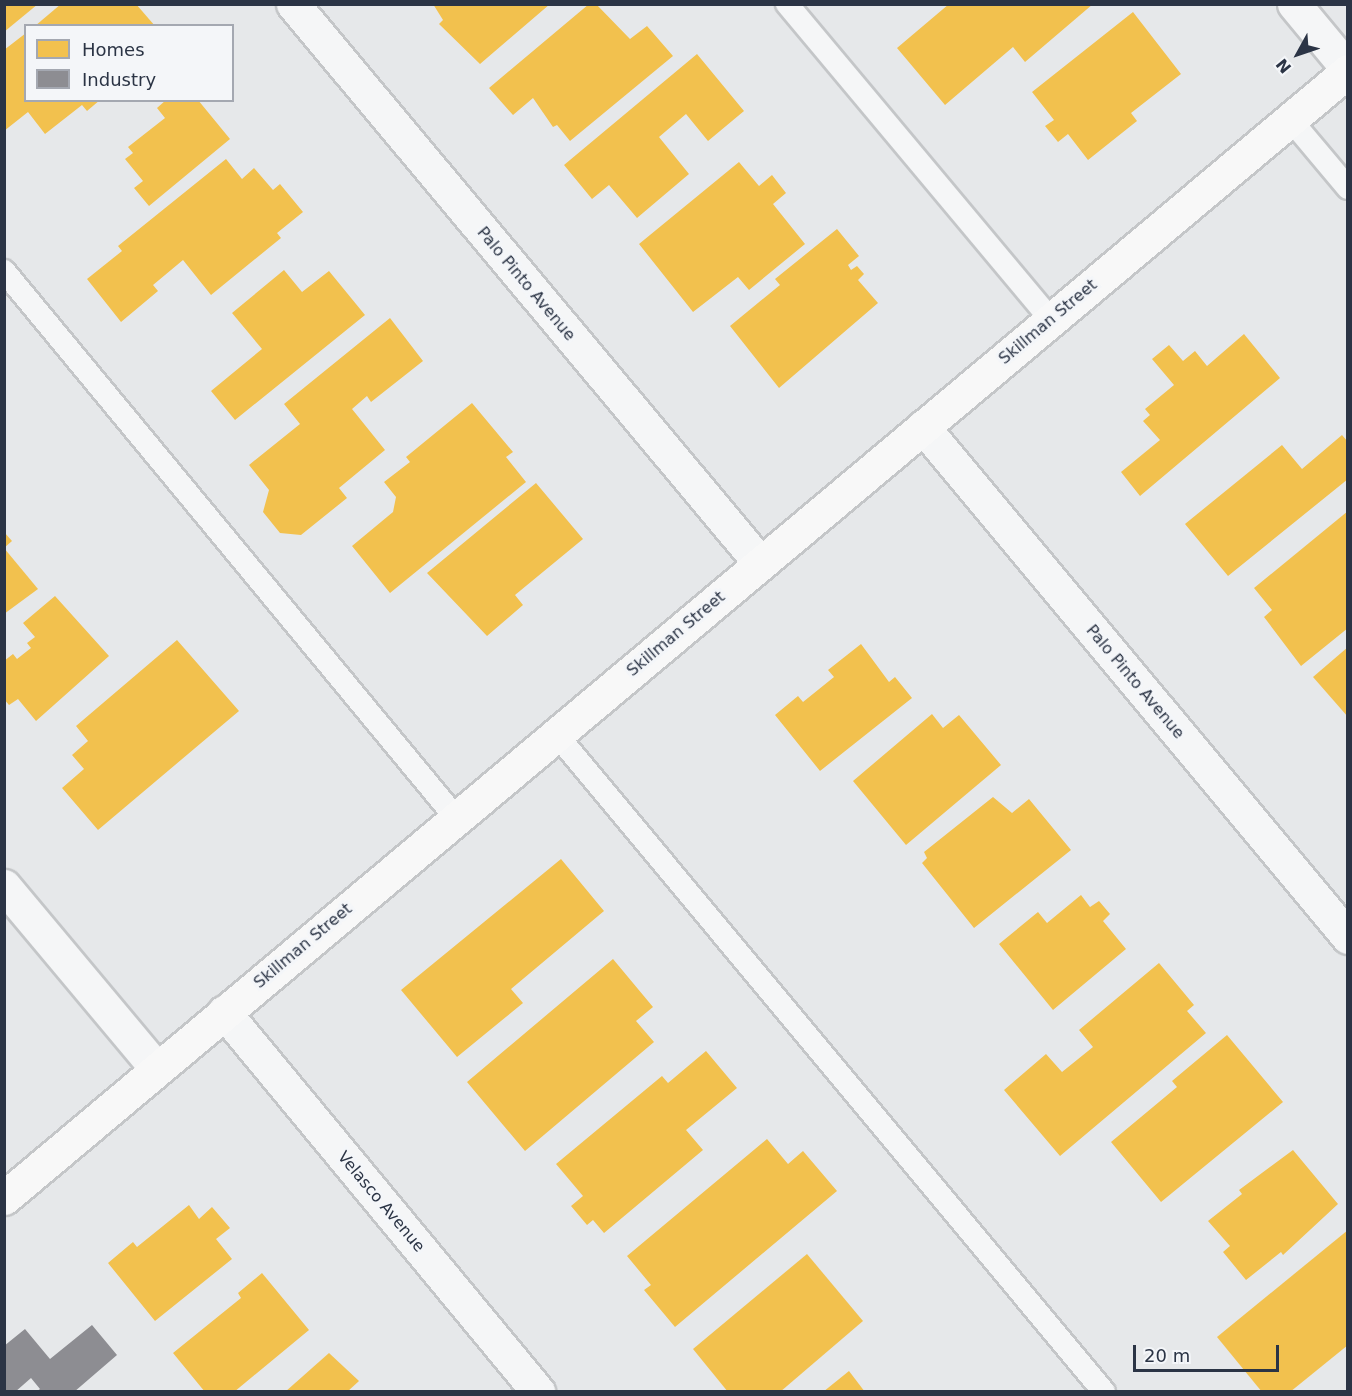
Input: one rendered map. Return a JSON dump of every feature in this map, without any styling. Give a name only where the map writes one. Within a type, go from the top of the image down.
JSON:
[{"type":"main road","name":"Skillman Street","points":[[4,1198],[1347,70]]},
{"type":"street","name":"Palo Pinto Avenue","points":[[292,4],[760,563]]},
{"type":"street","points":[[1294,4],[1347,70]]},
{"type":"street","name":"Palo Pinto Avenue","points":[[923,427],[1347,937]]},
{"type":"street","points":[[4,886],[156,1068]]},
{"type":"street","name":"Velasco Avenue","points":[[224,1012],[538,1392]]},
{"type":"lane","points":[[787,4],[1051,320]]},
{"type":"lane","points":[[1290,119],[1347,188]]},
{"type":"lane","points":[[4,271],[456,818]]},
{"type":"lane","points":[[556,734],[1104,1392]]},
{"type":"building: Homes","points":[[4,4],[38,4],[4,32]]},
{"type":"building: Homes","points":[[61,4],[136,4],[153,24],[37,24]]},
{"type":"building: Homes","points":[[433,4],[550,4],[480,64],[439,24],[443,20]]},
{"type":"building: Homes","points":[[589,4],[596,4],[630,39],[647,26],[673,56],[570,141],[557,125],[553,127],[533,98],[513,115],[489,88]]},
{"type":"building: Homes","points":[[949,4],[1093,4],[1025,62],[1013,47],[945,105],[897,48]]},
{"type":"building: Homes","points":[[1133,12],[1181,74],[1131,113],[1137,121],[1088,160],[1068,134],[1058,142],[1045,126],[1054,120],[1032,92]]},
{"type":"building: Homes","points":[[24,35],[24,102],[98,102],[87,111],[82,105],[45,134],[28,112],[4,131],[4,50]]},
{"type":"building: Homes","points":[[697,54],[744,111],[708,141],[686,114],[659,137],[689,174],[637,218],[609,185],[592,199],[564,165]]},
{"type":"building: Homes","points":[[164,102],[200,102],[230,139],[149,206],[134,188],[143,181],[125,159],[133,153],[128,147],[165,118],[157,108]]},
{"type":"building: Homes","points":[[226,159],[242,179],[254,168],[273,190],[280,184],[303,212],[277,233],[281,238],[211,295],[183,260],[153,285],[158,291],[121,322],[87,279],[122,251],[118,246]]},
{"type":"building: Homes","points":[[739,162],[759,186],[772,175],[786,193],[773,204],[805,244],[749,290],[738,277],[693,312],[639,244]]},
{"type":"building: Homes","points":[[837,229],[859,256],[848,265],[851,270],[857,266],[864,274],[858,280],[878,303],[779,388],[730,326],[780,285],[775,279]]},
{"type":"building: Homes","points":[[284,270],[302,292],[329,271],[365,315],[235,420],[211,391],[262,349],[232,313]]},
{"type":"building: Homes","points":[[390,318],[423,361],[371,402],[367,396],[352,409],[385,450],[339,488],[347,498],[301,535],[280,533],[263,512],[269,490],[249,465],[300,424],[284,404]]},
{"type":"building: Homes","points":[[1244,334],[1280,378],[1140,496],[1121,472],[1160,440],[1143,421],[1150,415],[1145,409],[1174,385],[1152,359],[1169,345],[1183,361],[1195,351],[1207,366]]},
{"type":"building: Homes","points":[[472,403],[513,452],[506,457],[526,482],[390,593],[352,546],[393,512],[396,497],[384,482],[410,462],[406,457]]},
{"type":"building: Homes","points":[[1342,435],[1348,442],[1348,479],[1228,576],[1185,524],[1282,445],[1302,469]]},
{"type":"building: Homes","points":[[536,483],[583,539],[515,595],[523,605],[487,636],[427,573]]},
{"type":"building: Homes","points":[[1348,511],[1348,628],[1301,666],[1264,617],[1272,610],[1254,588]]},
{"type":"building: Homes","points":[[4,532],[12,541],[4,548]]},
{"type":"building: Homes","points":[[4,548],[38,589],[4,614]]},
{"type":"building: Homes","points":[[55,596],[109,656],[36,721],[18,699],[9,705],[4,699],[4,661],[13,654],[17,659],[31,648],[27,643],[35,637],[23,623]]},
{"type":"building: Homes","points":[[177,640],[239,711],[98,830],[62,788],[84,769],[72,755],[88,741],[76,726]]},
{"type":"building: Homes","points":[[861,644],[889,682],[895,677],[912,698],[820,771],[775,715],[798,696],[803,702],[834,677],[828,670]]},
{"type":"building: Homes","points":[[1348,647],[1348,717],[1313,677]]},
{"type":"building: Homes","points":[[932,714],[943,728],[959,715],[1001,765],[906,845],[853,781]]},
{"type":"building: Homes","points":[[993,797],[1012,813],[1029,799],[1071,850],[974,928],[922,863],[927,858],[924,852]]},
{"type":"building: Homes","points":[[561,859],[604,911],[511,989],[523,1003],[457,1057],[401,990]]},
{"type":"building: Homes","points":[[1081,895],[1090,907],[1099,901],[1110,914],[1103,921],[1126,949],[1053,1010],[999,944],[1038,912],[1047,923]]},
{"type":"building: Homes","points":[[613,959],[653,1007],[636,1021],[654,1042],[525,1151],[467,1082]]},
{"type":"building: Homes","points":[[1159,963],[1194,1005],[1187,1011],[1206,1033],[1060,1156],[1004,1090],[1046,1054],[1062,1072],[1093,1047],[1079,1030]]},
{"type":"building: Homes","points":[[1227,1035],[1283,1102],[1161,1202],[1111,1142],[1177,1087],[1172,1081]]},
{"type":"building: Homes","points":[[706,1051],[737,1088],[686,1130],[703,1150],[604,1233],[593,1220],[587,1225],[571,1206],[583,1196],[556,1164],[662,1076],[668,1083]]},
{"type":"building: Homes","points":[[767,1139],[788,1164],[803,1151],[837,1191],[675,1327],[644,1290],[651,1285],[627,1256]]},
{"type":"building: Homes","points":[[1293,1150],[1338,1204],[1283,1255],[1281,1252],[1246,1280],[1223,1252],[1230,1246],[1208,1221],[1242,1194],[1239,1190]]},
{"type":"building: Homes","points":[[189,1205],[199,1219],[212,1207],[230,1228],[216,1239],[232,1259],[155,1321],[108,1263],[133,1242],[137,1247]]},
{"type":"building: Homes","points":[[1348,1230],[1348,1345],[1290,1392],[1262,1392],[1217,1337]]},
{"type":"building: Homes","points":[[807,1254],[863,1321],[780,1392],[728,1392],[693,1349]]},
{"type":"building: Homes","points":[[262,1273],[309,1330],[234,1392],[205,1392],[173,1353],[241,1298],[238,1293]]},
{"type":"building: Homes","points":[[329,1353],[359,1381],[347,1392],[285,1392]]},
{"type":"building: Homes","points":[[849,1371],[865,1392],[823,1392]]},
{"type":"building: Industry","points":[[92,1325],[117,1355],[74,1392],[36,1392],[40,1389],[31,1378],[15,1392],[4,1392],[4,1346],[25,1329],[50,1359]]}]
